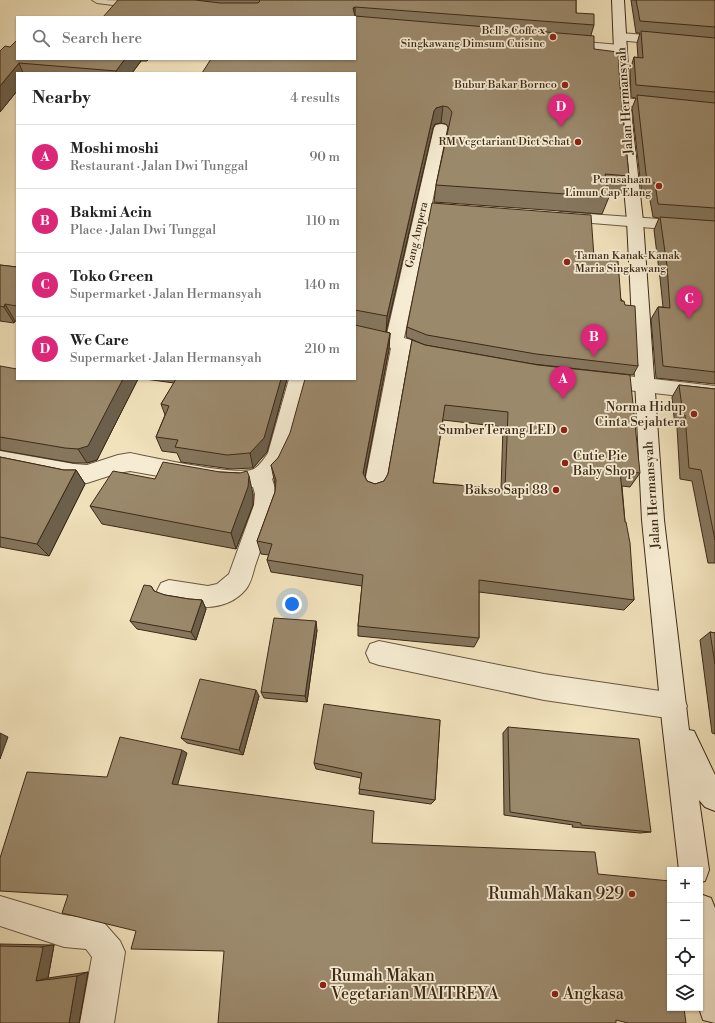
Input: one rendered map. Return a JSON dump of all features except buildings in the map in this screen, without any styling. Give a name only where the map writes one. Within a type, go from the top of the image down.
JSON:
[{"type":"street","points":[[97,0],[158,7]]},
{"type":"street","name":"Jalan Hermansyah","points":[[618,0],[623,102],[635,221],[653,520],[694,867]]},
{"type":"street","points":[[117,12],[126,3]]},
{"type":"street","points":[[550,43],[715,45]]},
{"type":"street","points":[[623,102],[715,111]]},
{"type":"street","name":"Gang Ampera","points":[[375,487],[412,251],[424,207],[441,128]]},
{"type":"street","points":[[424,207],[472,211]]},
{"type":"street","points":[[543,216],[635,221],[715,228]]},
{"type":"street","points":[[356,334],[398,344],[423,352],[454,358]]},
{"type":"street","points":[[585,378],[715,393]]},
{"type":"street","points":[[0,459],[74,473],[87,474],[118,464],[130,462],[226,480],[244,480],[260,476],[271,467],[278,453],[299,380]]},
{"type":"street","points":[[169,591],[208,597],[223,593],[238,581],[265,506],[266,494],[260,476]]},
{"type":"street","points":[[379,653],[675,714],[704,784],[715,797]]},
{"type":"street","points":[[0,911],[64,931],[94,935],[109,952],[97,1023]]},
{"type":"street","points":[[703,929],[715,1008]]},
{"type":"place","name":"Bell's Coffe x Singkawang Dimsum Cuisine","points":[[553,37]]},
{"type":"place","name":"Bubur Bakar Borneo","points":[[565,85]]},
{"type":"place","name":"We Care","points":[[561,127]]},
{"type":"place","name":"RM Vegetariant Diet Sehat","points":[[578,142]]},
{"type":"place","name":"Perusahaan Limun Cap Elang","points":[[659,186]]},
{"type":"place","name":"Taman Kanak-Kanak Maria Singkawang","points":[[567,262]]},
{"type":"place","name":"Toko Green","points":[[689,319]]},
{"type":"place","name":"Bakmi Acin","points":[[594,357]]},
{"type":"place","name":"Moshi moshi","points":[[563,399]]},
{"type":"place","name":"Norma Hidup Cinta Sejahtera","points":[[694,414]]},
{"type":"place","name":"SumberTerang LED","points":[[564,430]]},
{"type":"place","name":"Cutie Pie Baby Shop","points":[[565,463]]},
{"type":"place","name":"Bakso Sapi 88","points":[[556,490]]},
{"type":"place","name":"Rumah Makan 929","points":[[632,894]]},
{"type":"place","name":"Rumah Makan Vegetarian MAITREYA","points":[[323,985]]},
{"type":"place","name":"Angkasa","points":[[555,994]]}]
